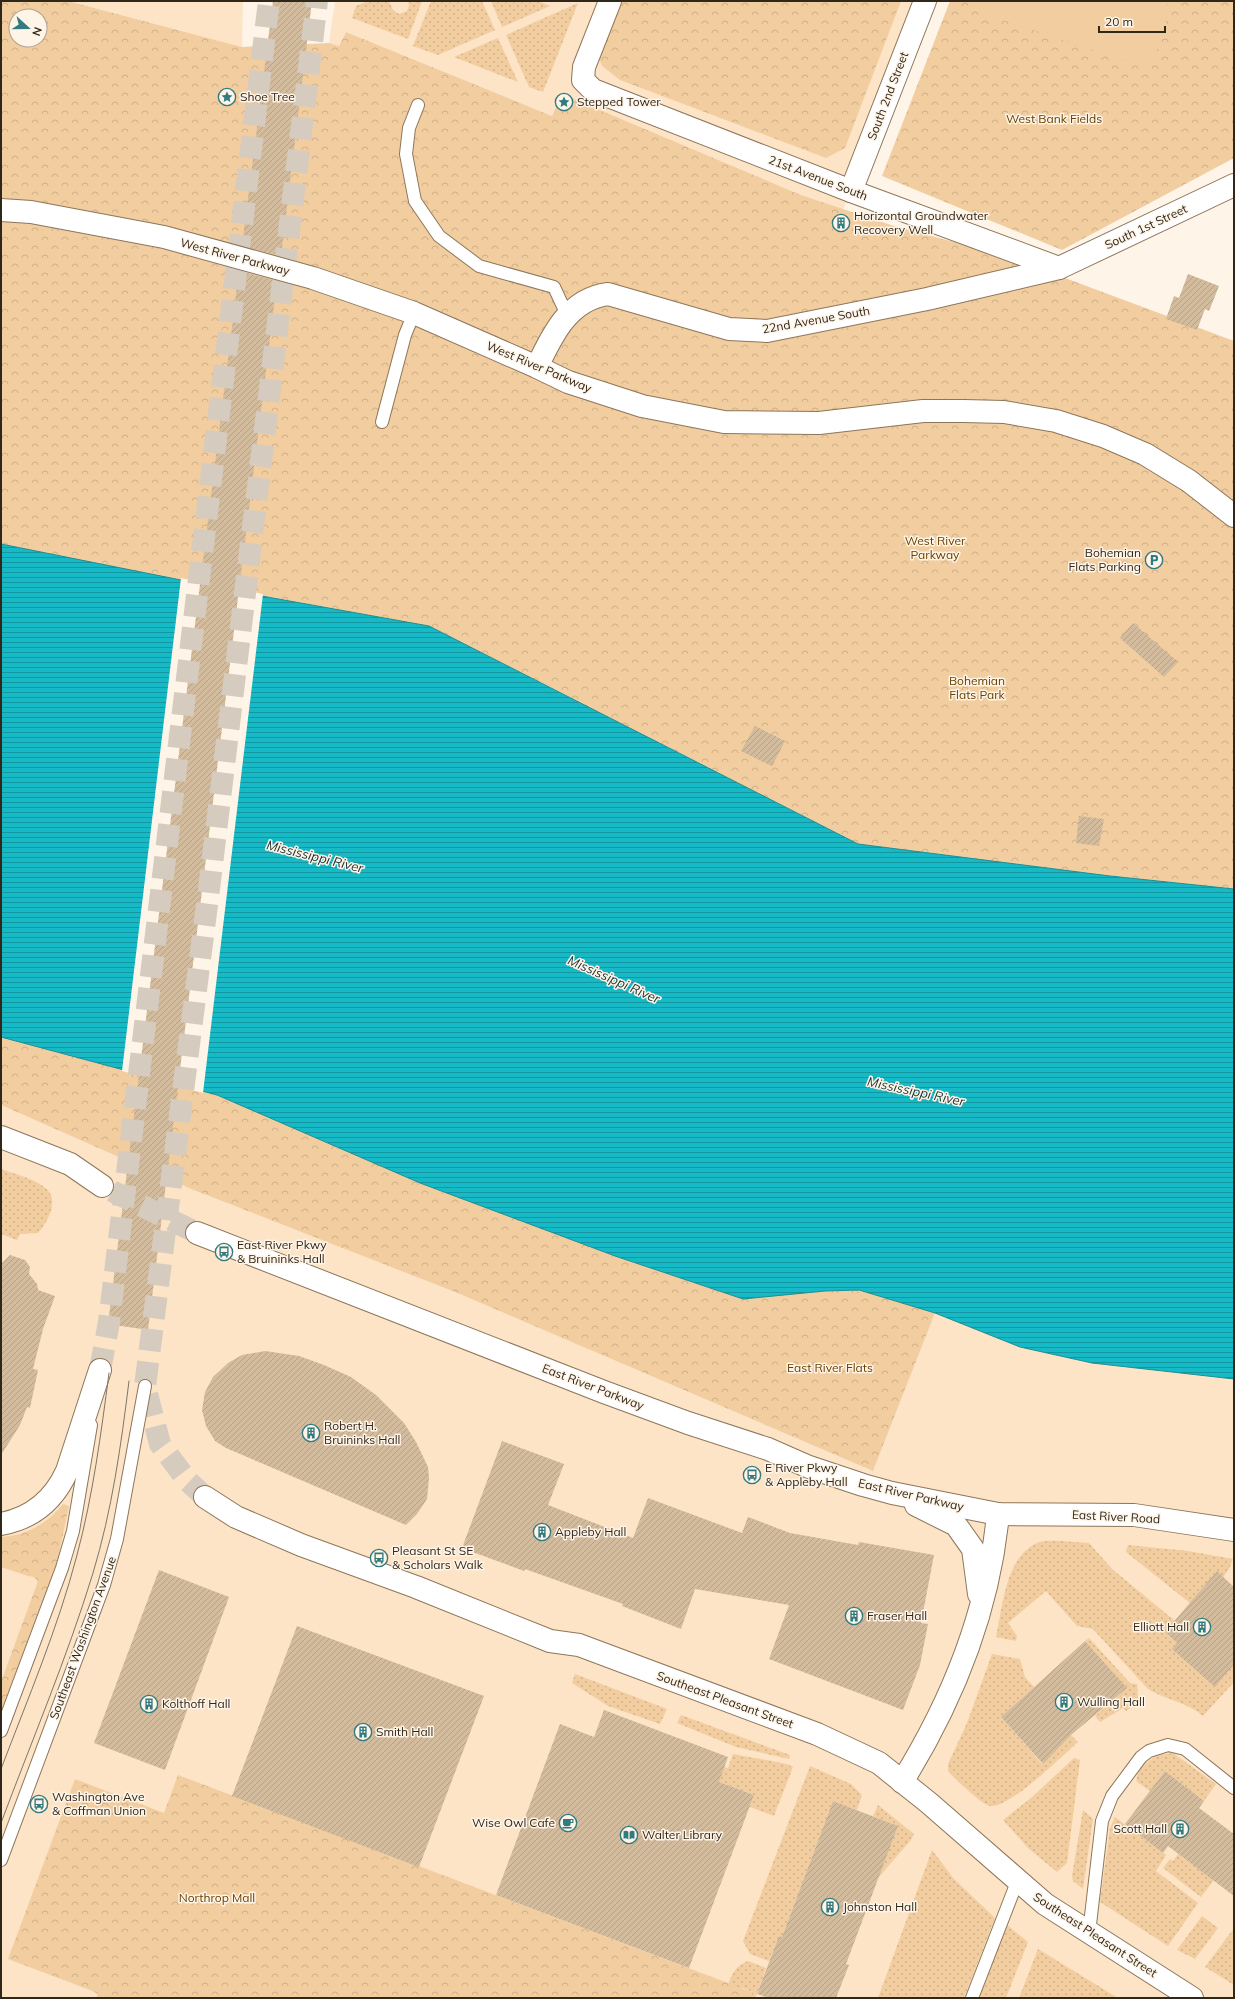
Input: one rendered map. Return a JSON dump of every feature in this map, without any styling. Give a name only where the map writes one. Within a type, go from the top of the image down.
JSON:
[{"type":"street","name":"21st Avenue South","points":[[610,1],[584,67],[583,80],[592,90],[851,191],[1059,268]]},
{"type":"street","name":"South 2nd Street","points":[[851,191],[925,1]]},
{"type":"street","name":"South 1st Street","points":[[1059,268],[1234,185]]},
{"type":"street","name":"West River Parkway","points":[[1,210],[31,212],[172,239],[313,278],[414,313],[568,382],[642,406],[724,422],[819,424],[923,411],[1004,412],[1056,421],[1103,436],[1145,454],[1189,481],[1234,516]]},
{"type":"street","name":"22nd Avenue South","points":[[537,367],[551,338],[567,315],[580,304],[595,296],[608,294],[729,329],[767,331],[927,299],[1059,268]]},
{"type":"street","points":[[1,1137],[70,1164],[102,1186]]},
{"type":"street","name":"East River Parkway","points":[[197,1233],[639,1405],[768,1450],[809,1467],[892,1493],[998,1514]]},
{"type":"street","points":[[1,1524],[18,1520],[36,1512],[60,1487],[100,1370]]},
{"type":"street","points":[[892,1493],[956,1525],[973,1549],[980,1612]]},
{"type":"street","name":"Southeast Pleasant Street","points":[[205,1498],[236,1517],[301,1545],[416,1587],[550,1641],[579,1645],[817,1734],[879,1763],[929,1803],[1017,1882],[1044,1904],[1189,1997]]},
{"type":"street","points":[[902,1782],[930,1736],[972,1640],[993,1561],[998,1514]]},
{"type":"street","name":"East River Road","points":[[998,1514],[1134,1515],[1234,1530]]},
{"type":"lane","points":[[418,105],[409,128],[406,154],[415,201],[439,236],[479,266],[554,287],[567,315]]},
{"type":"lane","points":[[382,422],[405,335],[414,313]]},
{"type":"lane","points":[[1,1731],[62,1568],[73,1531],[100,1370]]},
{"type":"lane","name":"Southeast Washington Avenue","points":[[1,1860],[104,1585],[117,1539],[145,1386]]},
{"type":"lane","points":[[1089,1934],[1102,1821],[1112,1796],[1141,1757],[1158,1748],[1168,1745],[1185,1749],[1234,1788]]},
{"type":"lane","points":[[972,1998],[1017,1882]]},
{"type":"shaded area","points":[[68,1],[243,1],[242,47]]},
{"type":"shaded area","points":[[335,1],[925,1],[864,161],[843,210],[801,195],[562,94],[552,116],[346,32],[339,46],[329,43]]},
{"type":"shaded area","points":[[1,1105],[191,1189],[455,1292],[873,1471],[935,1313],[1020,1347],[1092,1363],[1234,1379],[1234,1998],[1,1998]]},
{"type":"green space","name":"West River Parkway","points":[[1,1],[68,1],[242,47],[329,43],[339,46],[346,32],[552,116],[562,94],[801,195],[894,226],[1003,255],[1234,341],[1234,889],[1110,876],[858,844],[429,626],[256,595],[1,544]]},
{"type":"green space","points":[[368,1],[389,1],[393,10],[399,14],[407,11],[409,5],[408,1],[422,1],[408,39],[352,18],[356,6]]},
{"type":"green space","points":[[431,1],[482,1],[495,30],[438,55],[413,46]]},
{"type":"green space","points":[[491,1],[538,1],[550,6],[502,27]]},
{"type":"green space","points":[[621,1],[901,1],[845,148],[826,158],[620,80],[602,66],[599,58]]},
{"type":"green space","name":"West Bank Fields","points":[[950,1],[1234,1],[1234,158],[1062,250],[882,176]]},
{"type":"green space","points":[[968,1],[1168,1],[1166,22],[1151,69],[973,10]]},
{"type":"green space","points":[[578,3],[543,92],[529,87],[506,35]]},
{"type":"green space","points":[[498,38],[518,82],[454,57]]},
{"type":"green space","name":"East River Flats","points":[[1,1037],[217,1095],[420,1183],[615,1256],[742,1299],[825,1291],[859,1290],[935,1313],[873,1471],[455,1292],[191,1189],[1,1105]]},
{"type":"green space","points":[[1,1169],[34,1181],[44,1187],[52,1197],[49,1217],[38,1233],[20,1234],[17,1240],[1,1234]]},
{"type":"green space","points":[[63,1504],[69,1506],[58,1558],[1,1712],[1,1682],[38,1581],[34,1577],[1,1567],[1,1537],[19,1534],[36,1527],[43,1523]]},
{"type":"green space","points":[[1046,1541],[1089,1543],[1112,1569],[1175,1621],[1165,1632],[1177,1643],[1173,1648],[1234,1664],[1234,1682],[1203,1716],[1190,1707],[1148,1689],[1093,1629],[1077,1626],[1046,1591],[1008,1623],[1017,1636],[1016,1641],[996,1637],[1007,1584],[1018,1560],[1026,1550],[1037,1543]]},
{"type":"green space","points":[[1128,1545],[1188,1551],[1233,1559],[1229,1569],[1223,1577],[1217,1571],[1190,1603],[1126,1552]]},
{"type":"green space","points":[[1089,1638],[1130,1683],[1137,1684],[1138,1697],[1136,1704],[1126,1711],[1123,1708],[1100,1722],[1095,1716],[1127,1688],[1085,1641]]},
{"type":"green space","points":[[992,1654],[1020,1659],[1025,1677],[1034,1687],[1001,1717],[1042,1764],[1071,1735],[1078,1742],[1036,1780],[1010,1799],[999,1805],[990,1806],[956,1780],[948,1771],[948,1764],[967,1723]]},
{"type":"green space","points":[[575,1674],[667,1709],[660,1724],[608,1706],[572,1683]]},
{"type":"green space","points":[[681,1715],[790,1755],[789,1759],[736,1747],[677,1723]]},
{"type":"green space","points":[[1173,1753],[1216,1784],[1204,1801],[1165,1771],[1150,1791],[1137,1782],[1138,1774],[1146,1763],[1157,1756]]},
{"type":"green space","points":[[733,1754],[787,1764],[793,1767],[774,1816],[750,1807],[754,1795],[719,1782],[724,1767],[728,1768]]},
{"type":"green space","points":[[1074,1758],[1080,1760],[1067,1863],[1057,1872],[1028,1848],[1003,1820],[1031,1798]]},
{"type":"green space","points":[[810,1766],[851,1784],[862,1795],[857,1810],[833,1801],[782,1937],[779,1936],[769,1961],[750,1954],[743,1941]]},
{"type":"green space","name":"Northrop Mall","points":[[178,1775],[757,1994],[755,1998],[96,1998],[98,1994],[90,1990],[8,1959],[75,1779],[164,1813]]},
{"type":"green space","points":[[878,1805],[914,1834],[911,1840],[878,1878],[898,1826],[873,1816]]},
{"type":"green space","points":[[1083,1810],[1093,1819],[1083,1889],[1073,1881],[1072,1876]]},
{"type":"green space","points":[[1115,1817],[1166,1855],[1156,1871],[1198,1903],[1168,1946],[1100,1902],[1110,1828]]},
{"type":"green space","points":[[932,1850],[954,1879],[995,1918],[964,1998],[878,1998]]},
{"type":"green space","points":[[1178,1854],[1214,1880],[1201,1897],[1163,1868],[1170,1859],[1173,1861]]},
{"type":"green space","points":[[1202,1916],[1218,1928],[1195,1959],[1177,1950]]},
{"type":"green space","points":[[1007,1925],[1028,1942],[1006,1998],[979,1998]]},
{"type":"green space","points":[[1234,1928],[1234,1985],[1205,1967]]},
{"type":"green space","points":[[1038,1949],[1118,1998],[1019,1998]]},
{"type":"green space","points":[[748,1961],[766,1968],[757,1994],[743,1988],[724,1998],[729,1981],[734,1971]]},
{"type":"water","name":"Mississippi River","points":[[1,544],[256,595],[429,626],[858,844],[1110,876],[1234,889],[1234,1379],[1092,1363],[1020,1347],[935,1313],[859,1290],[825,1291],[743,1299],[615,1256],[420,1183],[217,1095],[1,1037]]},
{"type":"pier","points":[[181,578],[263,594],[203,1093],[122,1071]]},
{"type":"building","points":[[273,1],[312,1],[281,256],[242,246]]},
{"type":"building","points":[[239,271],[277,281],[148,1330],[108,1324]]},
{"type":"building","points":[[1188,274],[1219,286],[1209,311],[1205,309],[1197,330],[1166,319],[1174,296],[1179,298]]},
{"type":"building","points":[[1133,623],[1178,662],[1164,677],[1120,638]]},
{"type":"building","points":[[755,726],[785,741],[772,766],[741,751]]},
{"type":"building","points":[[1079,816],[1104,819],[1099,846],[1076,843]]},
{"type":"building","points":[[10,1255],[25,1260],[30,1267],[29,1274],[37,1284],[38,1290],[55,1296],[43,1329],[33,1369],[38,1370],[30,1408],[27,1407],[20,1425],[1,1455],[1,1264]]},
{"type":"building","name":"Robert H. Bruininks Hall","points":[[265,1351],[299,1356],[351,1377],[376,1395],[404,1423],[416,1442],[428,1467],[429,1478],[427,1499],[417,1514],[406,1525],[226,1448],[215,1441],[206,1426],[202,1410],[205,1392],[213,1377],[228,1363],[242,1355]]},
{"type":"building","points":[[502,1441],[564,1464],[548,1505],[633,1538],[648,1498],[742,1533],[748,1517],[790,1533],[858,1545],[859,1542],[934,1555],[921,1623],[928,1624],[920,1665],[903,1710],[769,1659],[789,1605],[695,1589],[681,1629],[622,1606],[623,1604],[525,1569],[524,1571],[462,1548]]},
{"type":"building","name":"Kolthoff Hall","points":[[159,1570],[229,1597],[165,1770],[94,1743]]},
{"type":"building","name":"Elliott Hall","points":[[1217,1571],[1234,1587],[1234,1664],[1215,1687],[1172,1649],[1177,1643],[1165,1632]]},
{"type":"building","name":"Smith Hall","points":[[297,1626],[484,1696],[419,1867],[232,1796]]},
{"type":"building","name":"Wulling Hall","points":[[1085,1641],[1127,1688],[1071,1735],[1043,1764],[1001,1717]]},
{"type":"building","name":"Walter Library","points":[[604,1710],[728,1757],[719,1782],[754,1795],[689,1968],[496,1895],[560,1724],[594,1737]]},
{"type":"building","name":"Scott Hall","points":[[1165,1771],[1204,1801],[1199,1808],[1234,1834],[1234,1896],[1168,1846],[1163,1853],[1125,1824]]},
{"type":"building","name":"Johnston Hall","points":[[833,1801],[898,1826],[846,1964],[849,1965],[836,1998],[769,1998],[757,1994],[779,1936],[782,1937]]},
{"type":"tunnel","points":[[100,1370],[109,1322],[269,1]]},
{"type":"tunnel","points":[[205,1497],[187,1480],[160,1444],[145,1386],[208,897],[317,1]]},
{"type":"tunnel","points":[[112,1191],[197,1233]]},
{"type":"tram line","points":[[1,1769],[52,1636],[77,1555],[83,1532],[100,1442],[109,1373]]},
{"type":"tram line","points":[[1,1823],[61,1668],[83,1605],[100,1549],[111,1502],[123,1430],[129,1381]]},
{"type":"place","name":"Shoe Tree","points":[[227,97]]},
{"type":"place","name":"Stepped Tower","points":[[564,102]]},
{"type":"place","name":"Horizontal Groundwater Recovery Well","points":[[841,223]]},
{"type":"place","name":"Bohemian Flats Parking","points":[[1154,560]]},
{"type":"place","name":"East River Pkwy & Bruininks Hall","points":[[224,1252]]},
{"type":"place","name":"Robert H. Bruininks Hall","points":[[311,1433]]},
{"type":"place","name":"E River Pkwy & Appleby Hall","points":[[752,1475]]},
{"type":"place","name":"Appleby Hall","points":[[542,1532]]},
{"type":"place","name":"Pleasant St SE & Scholars Walk","points":[[379,1558]]},
{"type":"place","name":"Fraser Hall","points":[[854,1616]]},
{"type":"place","name":"Elliott Hall","points":[[1202,1627]]},
{"type":"place","name":"Wulling Hall","points":[[1064,1702]]},
{"type":"place","name":"Kolthoff Hall","points":[[149,1704]]},
{"type":"place","name":"Smith Hall","points":[[363,1732]]},
{"type":"place","name":"Washington Ave & Coffman Union","points":[[39,1804]]},
{"type":"place","name":"Wise Owl Cafe","points":[[568,1823]]},
{"type":"place","name":"Scott Hall","points":[[1180,1829]]},
{"type":"place","name":"Walter Library","points":[[629,1835]]},
{"type":"place","name":"Johnston Hall","points":[[830,1907]]},
{"type":"park label","name":"Bohemian Flats Park","points":[[977,688]]}]
